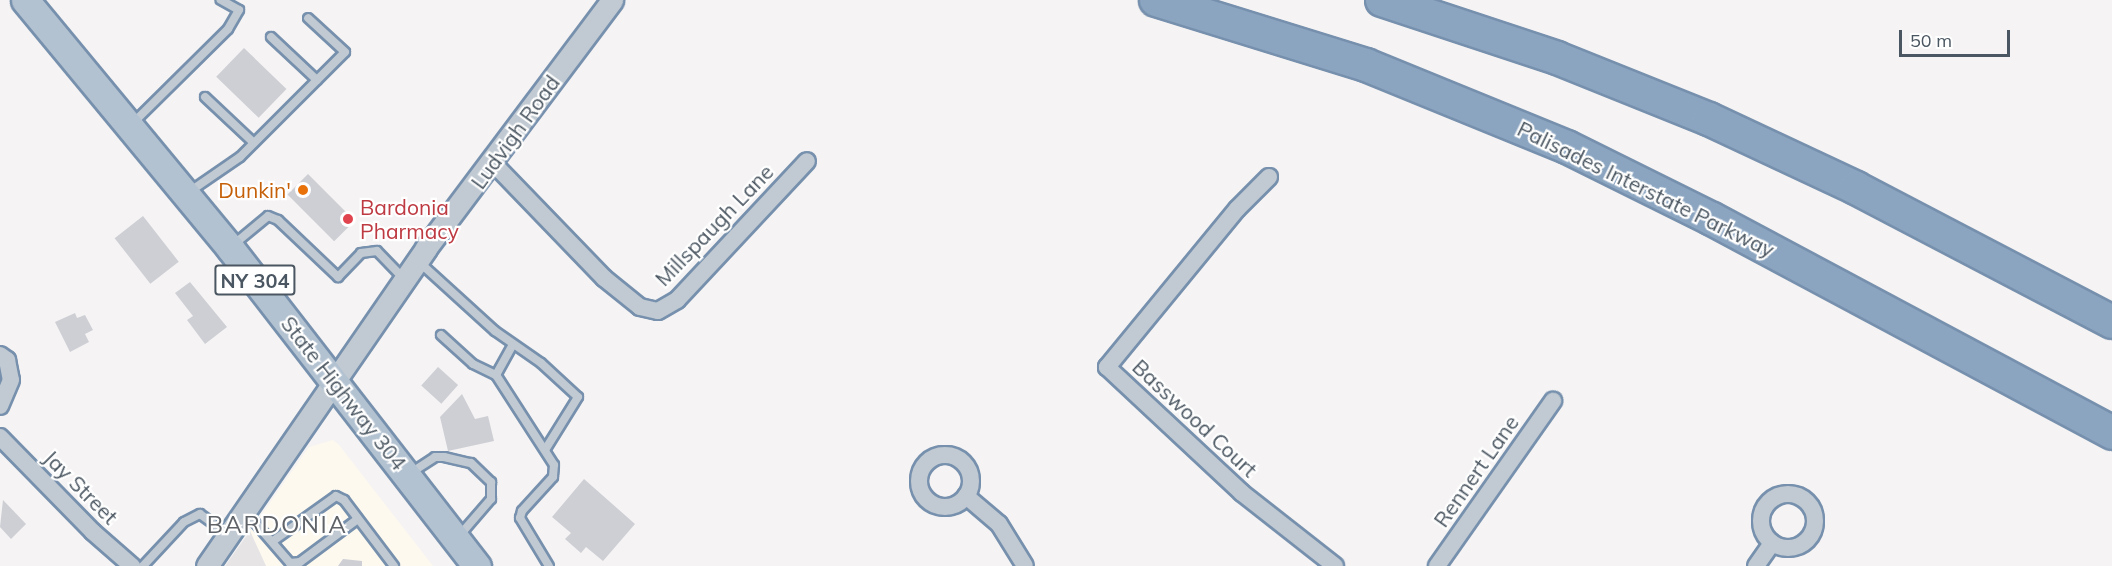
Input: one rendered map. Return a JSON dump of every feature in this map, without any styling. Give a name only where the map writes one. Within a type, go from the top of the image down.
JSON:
[{"type":"highway","name":"Palisades Interstate Parkway","points":[[1156,0],[1366,65],[1567,147],[1712,219],[2112,433]]},
{"type":"highway","points":[[1382,0],[1557,58],[1748,136],[1906,213],[2112,322]]},
{"type":"main road","name":"State Highway 304","points":[[25,0],[230,248],[477,566]]},
{"type":"street","name":"Ludvigh Road","points":[[213,564],[245,510],[404,279],[493,163],[612,0]]},
{"type":"street","name":"Millspaugh Lane","points":[[493,163],[604,278],[640,307],[658,311],[677,300],[807,161]]},
{"type":"street","name":"Basswood Court","points":[[1269,177],[1237,209],[1107,367],[1242,493],[1335,566]]},
{"type":"street","points":[[0,355],[7,360],[11,380],[0,406]]},
{"type":"street","name":"Rennert Lane","points":[[1437,566],[1553,401]]},
{"type":"street","name":"Jay Street","points":[[0,437],[93,532],[132,566]]},
{"type":"street","points":[[966,496],[999,524],[1026,566]]},
{"type":"street","points":[[1756,566],[1772,543]]},
{"type":"lane","points":[[130,126],[228,29],[239,10],[221,0]]},
{"type":"lane","points":[[186,194],[254,143],[345,52],[308,18]]},
{"type":"lane","points":[[271,38],[317,80]]},
{"type":"lane","points":[[205,97],[254,143]]},
{"type":"lane","points":[[230,248],[268,216],[278,220],[338,277],[362,252],[377,251],[404,279]]},
{"type":"lane","points":[[417,261],[513,344],[541,363],[579,399],[545,450]]},
{"type":"lane","points":[[441,335],[473,364],[496,375],[554,465],[553,477],[520,518],[549,566]]},
{"type":"lane","points":[[496,375],[513,344]]},
{"type":"lane","points":[[407,475],[435,457],[444,457],[471,463],[491,482],[491,499],[456,539]]},
{"type":"lane","points":[[273,541],[336,496],[358,519],[394,566]]},
{"type":"lane","points":[[245,510],[273,541],[289,564],[300,562],[358,519]]},
{"type":"lane","points":[[143,566],[184,522],[200,514],[229,534]]},
{"type":"shaded area","points":[[333,440],[433,566],[266,566],[250,531],[309,447]]},
{"type":"shaded area","points":[[250,531],[266,566],[225,566]]},
{"type":"building","points":[[244,48],[286,89],[259,118],[216,77]]},
{"type":"building","points":[[308,174],[355,221],[334,241],[287,195]]},
{"type":"building","points":[[143,216],[179,262],[150,284],[115,238]]},
{"type":"building","points":[[190,282],[227,327],[205,344],[187,320],[193,316],[175,293]]},
{"type":"building","points":[[75,313],[77,318],[85,315],[93,330],[85,334],[89,342],[70,352],[55,322]]},
{"type":"building","points":[[438,367],[458,385],[441,404],[421,386]]},
{"type":"building","points":[[462,394],[475,419],[488,416],[494,441],[448,451],[440,417]]},
{"type":"building","points":[[584,479],[635,524],[603,561],[586,547],[581,553],[565,539],[571,533],[552,517]]},
{"type":"building","points":[[3,500],[26,524],[11,539],[0,527]]},
{"type":"building","points":[[343,559],[362,561],[362,566],[338,566]]},
{"type":"place","name":"Dunkin'","points":[[303,190]]},
{"type":"place","name":"Bardonia Pharmacy","points":[[348,219]]},
{"type":"district","name":"BARDONIA","points":[[277,525]]}]
